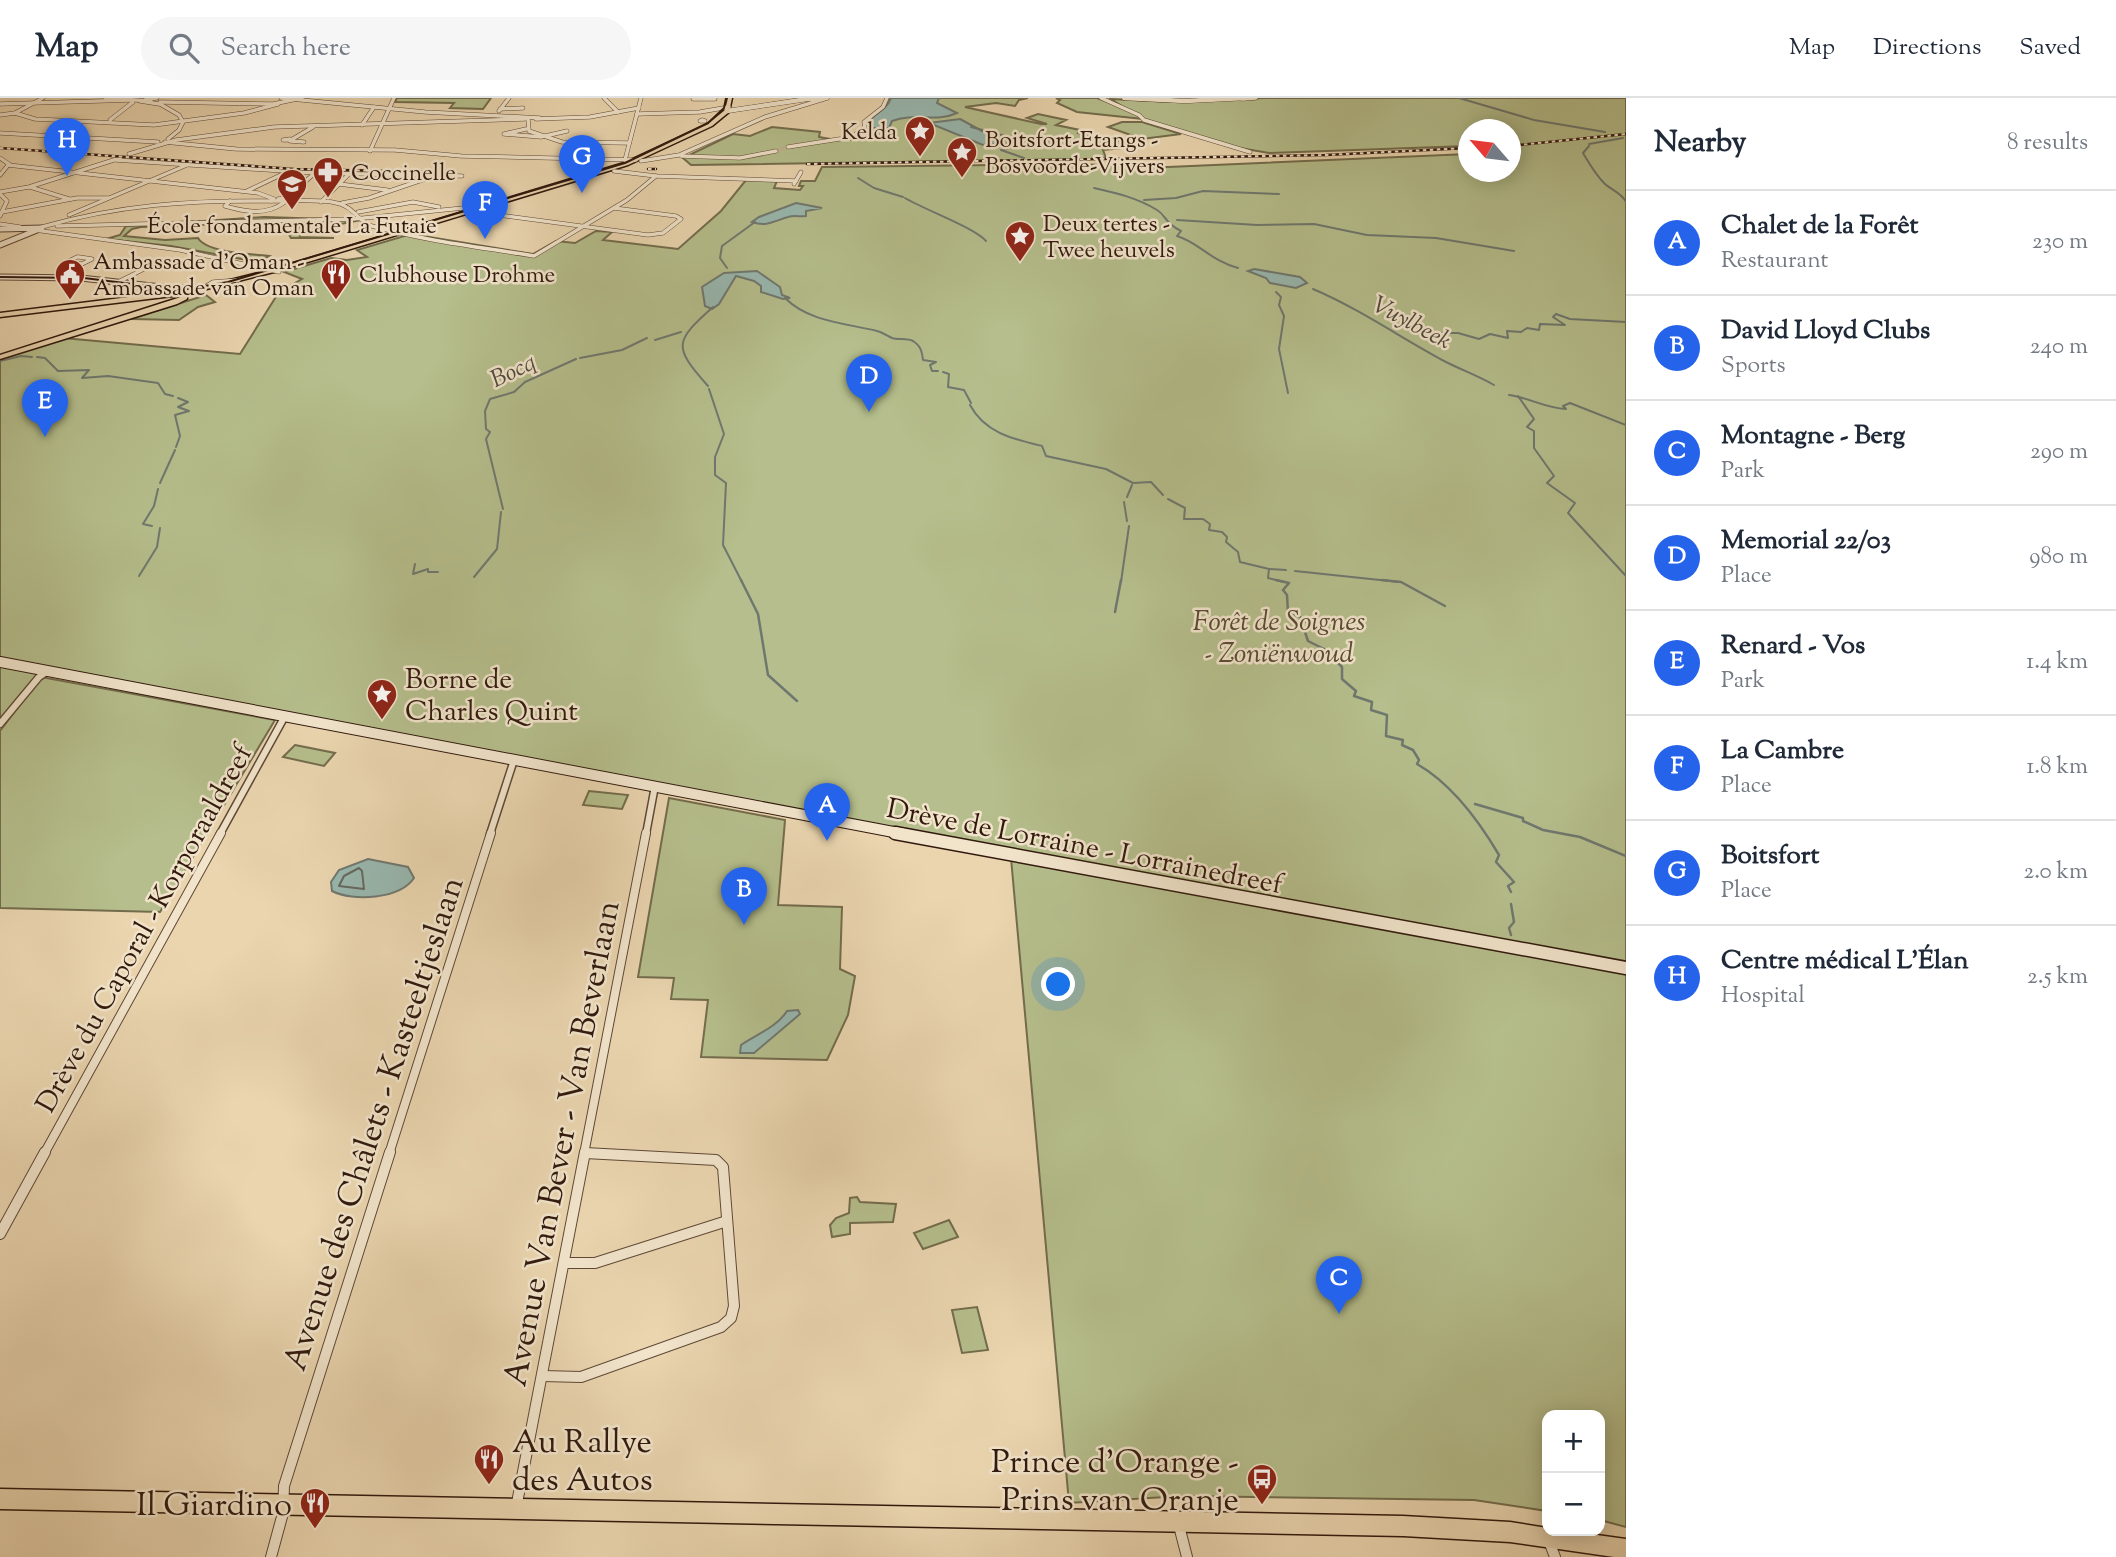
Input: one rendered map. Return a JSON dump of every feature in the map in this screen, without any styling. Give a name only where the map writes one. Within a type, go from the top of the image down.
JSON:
[{"type":"main road","points":[[719,119],[728,109],[730,98]]},
{"type":"main road","points":[[728,109],[826,98]]},
{"type":"main road","points":[[1122,98],[1185,101],[1247,98]]},
{"type":"main road","points":[[803,100],[813,101]]},
{"type":"main road","points":[[400,234],[614,171],[641,160],[719,119],[762,105]]},
{"type":"main road","points":[[0,317],[179,295],[240,281],[641,160],[658,151]]},
{"type":"main road","points":[[0,317],[179,295],[278,271]]},
{"type":"main road","points":[[165,306],[179,295]]},
{"type":"main road","points":[[0,357],[181,301],[179,295]]},
{"type":"main road","name":"Drève de Lorraine - Lorrainedreef","points":[[0,662],[1626,968]]},
{"type":"main road","points":[[0,1499],[1461,1528],[1626,1549]]},
{"type":"street","points":[[0,116],[15,113],[43,98]]},
{"type":"street","points":[[105,98],[278,104]]},
{"type":"street","points":[[281,98],[528,118]]},
{"type":"street","points":[[15,113],[35,119],[155,125],[244,113],[302,98]]},
{"type":"street","points":[[370,151],[394,98]]},
{"type":"street","points":[[497,114],[509,98]]},
{"type":"street","points":[[604,98],[618,112]]},
{"type":"street","points":[[625,159],[641,98]]},
{"type":"street","points":[[685,113],[693,98],[715,98],[710,111]]},
{"type":"street","points":[[679,156],[765,117],[826,98]]},
{"type":"street","points":[[788,147],[838,141],[861,133],[865,127],[864,122],[883,107],[887,98]]},
{"type":"street","points":[[1101,98],[1139,115],[1144,120],[1250,152]]},
{"type":"street","points":[[1122,98],[1238,98]]},
{"type":"street","points":[[1122,98],[1201,102],[1256,98]]},
{"type":"street","points":[[107,121],[149,101]]},
{"type":"street","points":[[0,104],[149,101],[173,111],[182,120]]},
{"type":"street","points":[[362,125],[374,107]]},
{"type":"street","points":[[500,109],[523,108]]},
{"type":"street","points":[[129,154],[172,138],[266,129],[582,118],[639,108]]},
{"type":"street","points":[[637,114],[728,109]]},
{"type":"street","points":[[700,112],[700,130]]},
{"type":"street","points":[[526,129],[528,118]]},
{"type":"street","points":[[0,133],[159,143],[172,138],[179,130],[182,120]]},
{"type":"street","points":[[304,142],[290,140],[312,131],[313,127]]},
{"type":"street","points":[[566,131],[541,137],[526,129],[504,134],[541,137],[568,143],[629,143]]},
{"type":"street","points":[[164,142],[236,149],[395,150],[461,156],[641,160],[667,156],[740,158],[776,151]]},
{"type":"street","points":[[0,158],[8,165],[19,167],[245,192],[285,202],[340,204],[358,212],[366,224],[400,234],[534,256],[638,192],[656,176]]},
{"type":"street","points":[[1,212],[7,201],[0,193],[29,187],[118,159],[288,172],[462,176]]},
{"type":"street","points":[[0,245],[188,164]]},
{"type":"street","points":[[1,173],[8,165]]},
{"type":"street","points":[[1,173],[19,167]]},
{"type":"street","points":[[614,171],[656,176],[795,183],[801,172]]},
{"type":"street","points":[[721,178],[725,171]]},
{"type":"street","points":[[759,180],[764,171]]},
{"type":"street","points":[[245,192],[288,172]]},
{"type":"street","points":[[684,177],[687,172]]},
{"type":"street","points":[[36,229],[77,217],[182,202],[286,198],[315,173]]},
{"type":"street","points":[[321,202],[349,174]]},
{"type":"street","points":[[347,184],[357,175]]},
{"type":"street","points":[[340,204],[435,176]]},
{"type":"street","points":[[340,184],[391,191]]},
{"type":"street","points":[[29,187],[70,199]]},
{"type":"street","points":[[57,195],[57,202]]},
{"type":"street","points":[[1,212],[70,199],[109,198]]},
{"type":"street","points":[[231,201],[225,206],[261,212],[275,211],[285,202]]},
{"type":"street","points":[[358,212],[413,202],[442,209]]},
{"type":"street","points":[[0,226],[36,229],[163,222],[363,218],[493,205]]},
{"type":"street","points":[[476,212],[579,228],[659,235],[681,219],[676,216],[613,208]]},
{"type":"street","points":[[70,214],[77,217]]},
{"type":"street","points":[[0,226],[180,250],[278,271]]},
{"type":"street","points":[[118,282],[180,250]]},
{"type":"street","points":[[59,277],[92,259],[76,255],[67,262],[82,264]]},
{"type":"street","points":[[0,277],[59,277],[201,289]]},
{"type":"street","points":[[148,298],[161,291],[162,287]]},
{"type":"street","points":[[0,724],[38,677],[48,671]]},
{"type":"street","name":"Drève du Caporal - Korporaaldreef","points":[[0,1234],[285,716]]},
{"type":"street","name":"Avenue des Châlets - Kasteeltjeslaan","points":[[271,1557],[284,1503],[284,1486],[514,760]]},
{"type":"street","name":"Avenue Van Bever - Van Beverlaan","points":[[516,1508],[655,786]]},
{"type":"street","points":[[543,1376],[581,1377],[721,1327],[731,1318],[734,1306],[723,1167],[716,1160],[585,1153]]},
{"type":"street","points":[[564,1263],[595,1263],[727,1221]]},
{"type":"street","points":[[1177,1522],[1187,1557]]},
{"type":"street","points":[[1548,1537],[1555,1557]]},
{"type":"green space","points":[[397,98],[491,98],[483,109],[450,108],[454,103],[395,102]]},
{"type":"green space","points":[[889,98],[1028,98],[1019,100],[1015,106],[996,103],[965,107],[1041,124],[1047,124],[1027,118],[1038,114],[1066,120],[1056,125],[1080,130],[1078,133],[1124,142],[1132,147],[1103,150],[1106,158],[1090,159],[964,161],[953,149],[962,161],[691,165],[683,158],[733,134],[750,136],[772,127],[820,132],[819,137],[836,140],[882,139],[878,136],[856,136],[864,132],[865,123],[883,108]]},
{"type":"green space","name":"Forêt de Soignes - Zoniënwoud","points":[[1056,98],[1097,98],[1123,107],[1111,99],[1171,102],[1264,98],[1626,98],[1626,1527],[1605,1521],[1605,1410],[1542,1410],[1542,1510],[1474,1500],[1182,1496],[1069,1503],[1011,858],[42,674],[0,724],[0,357],[63,338],[240,354],[279,292],[302,279],[284,272],[331,258],[347,260],[367,257],[357,250],[411,234],[533,254],[556,241],[575,243],[596,231],[612,232],[603,240],[678,249],[721,211],[746,180],[777,181],[774,188],[800,190],[803,186],[799,186],[801,181],[815,181],[822,167],[1072,164],[1168,167],[1458,154],[1458,182],[1521,182],[1521,119],[1458,119],[1458,146],[1269,153],[1234,147],[1143,119],[1077,112],[1057,103],[1060,100]]},
{"type":"green space","points":[[1122,122],[1142,122],[1181,134],[1142,139],[1108,127]]},
{"type":"green space","points":[[264,217],[361,220],[341,224],[337,221],[302,223],[298,229],[300,237],[334,238],[291,238],[288,233],[290,229],[284,228],[288,223],[282,222],[141,227],[132,229],[124,236],[165,240],[198,238],[210,247],[220,250],[269,256],[258,262],[171,246],[106,239],[120,235],[126,226]]},
{"type":"green space","points":[[206,295],[215,302],[198,307],[179,320],[131,319]]},
{"type":"green space","points":[[41,677],[275,720],[160,912],[0,908],[0,731]]},
{"type":"green space","points":[[295,745],[335,753],[324,766],[283,757]]},
{"type":"green space","points":[[589,791],[628,795],[622,809],[583,805]]},
{"type":"green space","points":[[669,798],[785,820],[778,905],[842,907],[840,969],[855,976],[848,1015],[827,1060],[701,1057],[708,1000],[671,999],[674,978],[638,977]]},
{"type":"green space","points":[[857,1197],[860,1202],[896,1204],[893,1222],[850,1223],[850,1234],[832,1237],[830,1225],[836,1218],[849,1213],[850,1198]]},
{"type":"green space","points":[[949,1220],[958,1237],[923,1249],[914,1233]]},
{"type":"green space","points":[[977,1307],[988,1350],[962,1353],[952,1310]]},
{"type":"water","points":[[891,98],[939,98],[937,103],[957,113],[941,117],[900,118],[892,121],[889,128],[874,128],[868,124]]},
{"type":"water","points":[[960,119],[1001,143],[983,145],[929,123]]},
{"type":"water","points":[[796,203],[822,208],[806,211],[806,216],[790,216],[766,224],[752,222],[759,217]]},
{"type":"water","points":[[1254,269],[1300,277],[1307,283],[1296,288],[1270,283],[1266,278],[1248,271]]},
{"type":"water","points":[[757,271],[780,287],[782,295],[790,298],[783,299],[761,292],[761,286],[754,281],[736,276],[719,304],[712,309],[705,306],[702,287],[724,273]]},
{"type":"water","points":[[368,859],[408,867],[414,878],[398,890],[376,896],[352,897],[332,891],[331,882],[339,870]]},
{"type":"water","points":[[798,1010],[800,1014],[754,1053],[740,1053],[741,1045],[772,1026],[787,1011]]},
{"type":"waterway","points":[[1459,98],[1534,120],[1605,132]]},
{"type":"waterway","name":"Vuylbeek","points":[[971,127],[1013,138],[1004,146],[1007,149],[1001,150],[1024,158]]},
{"type":"waterway","points":[[1589,144],[1623,138]]},
{"type":"waterway","points":[[1589,146],[1583,153],[1592,168],[1604,183],[1626,202]]},
{"type":"waterway","name":"Vuylbeek","points":[[1028,166],[1044,171]]},
{"type":"waterway","points":[[858,178],[874,188],[903,197]]},
{"type":"waterway","name":"Vuylbeek","points":[[1094,188],[1127,196],[1150,206],[1181,231],[1177,236],[1220,261],[1238,268]]},
{"type":"waterway","points":[[1144,200],[1176,198],[1203,191],[1279,194]]},
{"type":"waterway","points":[[905,198],[971,230],[986,241]]},
{"type":"waterway","points":[[1177,220],[1257,225],[1314,224],[1367,235],[1436,238],[1514,251]]},
{"type":"waterway","points":[[727,268],[720,258],[722,246],[755,222]]},
{"type":"waterway","name":"Vuylbeek","points":[[1313,289],[1446,362],[1494,385]]},
{"type":"waterway","points":[[1276,292],[1281,297],[1279,305],[1284,316],[1279,349],[1288,393]]},
{"type":"waterway","points":[[785,298],[816,317],[879,332],[892,338],[913,341],[921,349],[923,360],[936,362],[930,365],[932,371],[938,371]]},
{"type":"waterway","points":[[708,386],[688,362],[683,344],[691,328],[713,307]]},
{"type":"waterway","points":[[1412,333],[1458,333],[1479,339],[1490,334],[1508,338],[1507,331],[1521,332],[1527,328],[1539,330],[1540,324],[1565,325],[1553,317],[1556,314],[1570,319],[1626,322]]},
{"type":"waterway","name":"Bocq","points":[[655,340],[681,332]]},
{"type":"waterway","name":"Bocq","points":[[580,358],[622,350],[647,338]]},
{"type":"waterway","points":[[0,361],[21,356],[32,357]]},
{"type":"waterway","points":[[37,357],[45,358],[58,371],[89,370],[82,378],[108,376],[158,383],[165,394],[173,396]]},
{"type":"waterway","name":"Bocq","points":[[503,509],[486,439],[490,432],[486,429],[485,411],[490,399],[514,392],[525,382],[576,359]]},
{"type":"waterway","points":[[943,372],[949,374],[948,387],[964,390],[971,403]]},
{"type":"waterway","points":[[709,389],[724,434],[715,457],[715,475],[726,483],[723,545],[742,582]]},
{"type":"waterway","name":"Vuylbeek","points":[[1509,395],[1519,397]]},
{"type":"waterway","name":"Vuylbeek","points":[[1519,397],[1566,409],[1563,406],[1570,403],[1626,425]]},
{"type":"waterway","points":[[1519,397],[1534,419],[1527,427],[1534,431],[1534,448],[1554,476],[1547,483],[1575,503],[1568,513],[1626,576]]},
{"type":"waterway","points":[[176,447],[180,436],[175,415],[189,411],[178,407],[188,402],[178,398]]},
{"type":"waterway","points":[[970,405],[976,415],[992,428],[1010,437],[1042,446],[1046,456],[1106,469],[1133,483],[1151,482],[1163,495]]},
{"type":"waterway","points":[[160,483],[175,450]]},
{"type":"waterway","points":[[1127,497],[1132,485]]},
{"type":"waterway","points":[[152,526],[143,524],[154,506],[158,489]]},
{"type":"waterway","points":[[1168,499],[1185,508],[1184,519],[1203,519],[1210,524],[1209,530],[1222,532],[1227,537],[1226,542],[1238,552],[1240,562],[1269,569]]},
{"type":"waterway","points":[[1124,502],[1127,521]]},
{"type":"waterway","name":"Bocq","points":[[474,577],[497,549],[501,512]]},
{"type":"waterway","points":[[1121,582],[1129,526]]},
{"type":"waterway","points":[[139,576],[157,547],[160,528]]},
{"type":"waterway","points":[[415,564],[413,574],[428,569],[428,572],[438,572]]},
{"type":"waterway","points":[[1269,569],[1286,570]]},
{"type":"waterway","points":[[1269,569],[1268,578],[1276,580]]},
{"type":"waterway","points":[[1295,571],[1399,582]]},
{"type":"waterway","points":[[1115,612],[1121,580]]},
{"type":"waterway","points":[[1276,580],[1289,583],[1283,590],[1287,595],[1288,613],[1300,617],[1310,625],[1304,629],[1308,641],[1324,649],[1342,667],[1342,679],[1356,691],[1354,696],[1372,702],[1371,710],[1387,715],[1386,736],[1403,740],[1402,745],[1413,750],[1419,760],[1417,764],[1442,782],[1483,829],[1499,855],[1496,862],[1514,882],[1508,886],[1511,892]]},
{"type":"waterway","points":[[1276,580],[1284,582]]},
{"type":"waterway","points":[[1382,580],[1401,582],[1445,606]]},
{"type":"waterway","points":[[742,582],[758,614],[768,675],[797,701]]},
{"type":"waterway","points":[[1475,804],[1523,818],[1523,821],[1543,830],[1580,837],[1626,856]]},
{"type":"waterway","points":[[1511,904],[1514,922],[1509,928],[1511,935]]},
{"type":"tunnel","points":[[776,151],[788,147]]},
{"type":"tram line","points":[[0,277],[84,278],[181,290],[228,282],[625,163],[708,123],[724,108],[726,98]]},
{"type":"railway","points":[[1521,145],[1626,134]]},
{"type":"railway","points":[[0,148],[294,169],[436,172]]},
{"type":"railway","points":[[807,164],[1326,155],[1458,148]]},
{"type":"railway","points":[[648,169],[656,169]]},
{"type":"place","name":"Kelda","points":[[920,158]]},
{"type":"place","name":"Centre médical L'Élan","points":[[67,176]]},
{"type":"place","name":"Boitsfort-Etangs - Bosvoorde-Vijvers","points":[[962,179]]},
{"type":"place","name":"Boitsfort","points":[[582,193]]},
{"type":"place","name":"Coccinelle","points":[[328,199]]},
{"type":"place","name":"École fondamentale La Futaie","points":[[292,211]]},
{"type":"place","name":"La Cambre","points":[[485,239]]},
{"type":"place","name":"Deux tertes - Twee heuvels","points":[[1020,263]]},
{"type":"place","name":"Ambassade d'Oman - Ambassade van Oman","points":[[70,301]]},
{"type":"place","name":"Clubhouse Drohme","points":[[336,301]]},
{"type":"place","name":"Memorial 22/03","points":[[869,412]]},
{"type":"place","name":"Renard - Vos","points":[[45,437]]},
{"type":"place","name":"Borne de Charles Quint","points":[[382,721]]},
{"type":"place","name":"Chalet de la Forêt","points":[[827,841]]},
{"type":"place","name":"David Lloyd Clubs","points":[[744,925]]},
{"type":"place","name":"Montagne - Berg","points":[[1339,1314]]},
{"type":"place","name":"Au Rallye des Autos","points":[[489,1486]]},
{"type":"place","name":"Prince d'Orange - Prins van Oranje","points":[[1262,1506]]},
{"type":"place","name":"Il Giardino","points":[[315,1530]]}]
